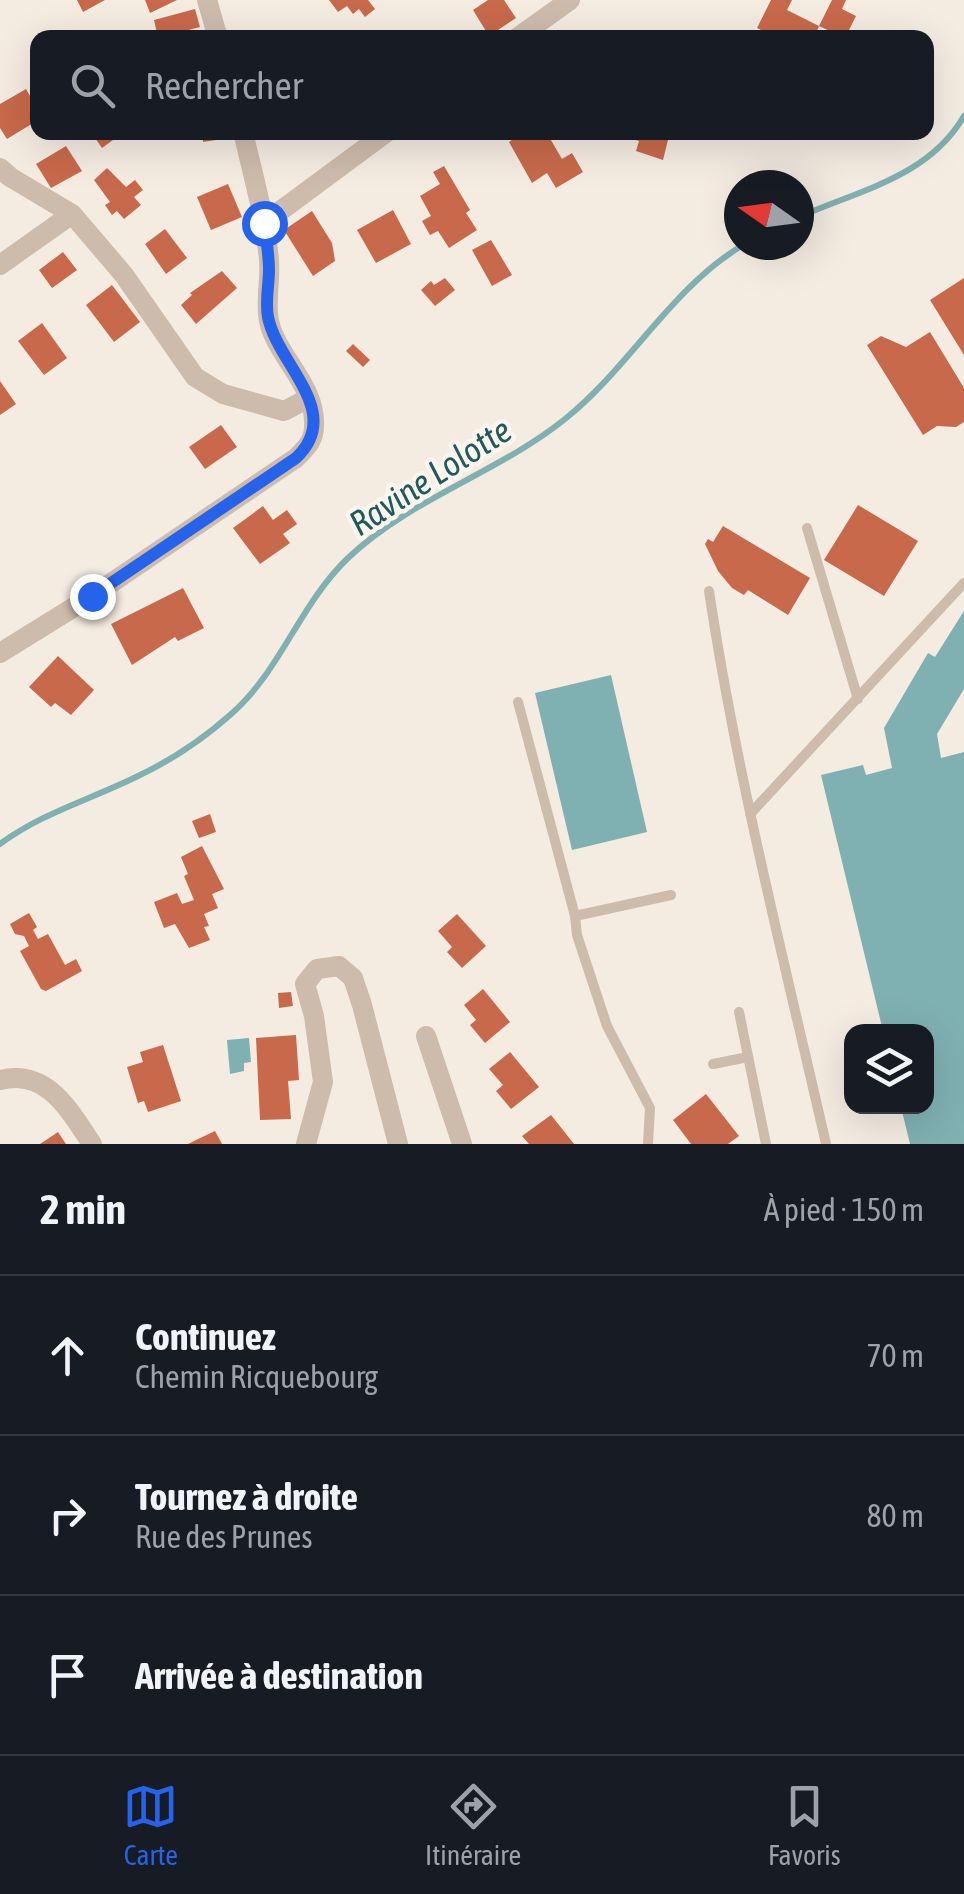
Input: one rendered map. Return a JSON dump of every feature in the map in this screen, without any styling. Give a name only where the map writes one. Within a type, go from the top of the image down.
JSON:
[{"type":"street","points":[[207,0],[216,30]]},
{"type":"street","points":[[527,30],[560,2]]},
{"type":"street","points":[[0,653],[92,596],[296,458],[310,444],[314,424],[309,398],[268,322],[269,264],[264,223],[244,140]]},
{"type":"street","points":[[264,223],[376,140]]},
{"type":"street","points":[[0,168],[72,214],[124,275],[196,376],[223,394],[284,411],[309,398]]},
{"type":"street","points":[[0,265],[72,214]]},
{"type":"street","points":[[306,1144],[323,1082],[314,1016],[305,984],[317,969],[339,966],[353,978],[362,1005],[398,1144]]},
{"type":"street","points":[[426,1036],[462,1144]]},
{"type":"street","points":[[0,1080],[32,1078],[50,1088],[92,1144]]},
{"type":"lane","points":[[807,528],[858,699]]},
{"type":"lane","points":[[750,814],[964,583]]},
{"type":"lane","points":[[709,591],[750,814],[826,1144]]},
{"type":"lane","points":[[518,702],[576,935],[607,1026],[650,1108],[648,1144]]},
{"type":"lane","points":[[574,916],[670,894]]},
{"type":"lane","points":[[739,1012],[766,1144]]},
{"type":"lane","points":[[713,1064],[748,1057]]},
{"type":"water","points":[[964,611],[964,689],[937,734],[941,758],[964,752],[964,1144],[910,1144],[903,1114],[934,1114],[934,1024],[881,1024],[821,775],[863,765],[866,775],[892,768],[884,728],[928,653],[935,657]]},
{"type":"water","points":[[611,675],[647,832],[572,850],[535,693]]},
{"type":"water","points":[[249,1038],[251,1062],[244,1063],[244,1071],[230,1074],[227,1040]]},
{"type":"building","points":[[77,0],[105,0],[83,12]]},
{"type":"building","points":[[145,0],[177,0],[150,13]]},
{"type":"building","points":[[329,0],[368,0],[375,9],[365,17],[359,9],[353,14],[347,6],[338,12]]},
{"type":"building","points":[[488,0],[504,0],[516,18],[498,30],[485,30],[473,10]]},
{"type":"building","points":[[771,0],[792,0],[787,10],[819,26],[817,30],[757,28]]},
{"type":"building","points":[[832,0],[846,0],[842,9],[856,16],[849,30],[819,26]]},
{"type":"building","points":[[195,9],[200,27],[156,30],[154,20]]},
{"type":"building","points":[[26,89],[30,96],[30,125],[7,139],[0,128],[0,104]]},
{"type":"building","points":[[96,140],[113,140],[102,148]]},
{"type":"building","points":[[551,140],[562,159],[572,153],[583,172],[556,188],[547,173],[532,183],[509,142]]},
{"type":"building","points":[[636,140],[668,140],[663,160],[636,151],[639,141]]},
{"type":"building","points":[[66,146],[82,171],[51,188],[36,164]]},
{"type":"building","points":[[444,166],[477,230],[449,248],[438,231],[430,235],[422,221],[431,216],[420,196],[440,184],[433,172]]},
{"type":"building","points":[[107,168],[126,187],[135,180],[143,190],[134,197],[141,205],[124,219],[117,211],[112,215],[105,205],[110,202],[94,180]]},
{"type":"building","points":[[228,184],[242,217],[211,230],[197,197]]},
{"type":"building","points":[[393,210],[411,244],[376,263],[357,230]]},
{"type":"building","points":[[312,211],[332,243],[335,261],[313,276],[284,230]]},
{"type":"building","points":[[165,229],[187,258],[166,274],[145,244]]},
{"type":"building","points":[[491,240],[512,275],[492,286],[472,250]]},
{"type":"building","points":[[63,252],[77,270],[52,288],[39,270]]},
{"type":"building","points":[[222,271],[237,288],[196,324],[181,305],[190,293]]},
{"type":"building","points":[[445,278],[455,290],[435,306],[421,290],[431,281],[434,285]]},
{"type":"building","points":[[964,278],[964,355],[930,300]]},
{"type":"building","points":[[112,285],[140,322],[114,342],[86,305]]},
{"type":"building","points":[[42,323],[67,358],[44,375],[18,341]]},
{"type":"building","points":[[930,332],[964,388],[964,422],[956,427],[937,426],[923,435],[867,345],[881,336],[906,347]]},
{"type":"building","points":[[353,344],[370,360],[363,367],[346,351]]},
{"type":"building","points":[[0,381],[16,404],[0,415]]},
{"type":"building","points":[[221,425],[237,447],[205,469],[189,447]]},
{"type":"building","points":[[858,505],[918,541],[884,596],[824,560]]},
{"type":"building","points":[[263,506],[273,520],[287,510],[297,524],[283,534],[290,543],[260,564],[233,528]]},
{"type":"building","points":[[723,526],[810,578],[788,615],[748,590],[744,595],[732,588],[718,571],[705,544],[708,539],[713,542]]},
{"type":"building","points":[[183,588],[204,628],[178,641],[175,637],[132,665],[111,624]]},
{"type":"building","points":[[58,656],[94,690],[71,715],[55,703],[51,707],[29,687]]},
{"type":"building","points":[[210,814],[216,832],[199,838],[192,821]]},
{"type":"building","points":[[202,846],[224,889],[212,894],[218,908],[204,914],[210,940],[189,948],[175,924],[164,928],[154,902],[177,893],[182,904],[194,900],[181,857]]},
{"type":"building","points":[[29,913],[38,939],[48,934],[65,965],[76,959],[82,971],[46,991],[41,989],[20,951],[29,946],[24,936],[15,934],[10,924]]},
{"type":"building","points":[[457,914],[486,946],[462,968],[447,952],[452,947],[438,931]]},
{"type":"building","points":[[483,989],[510,1022],[485,1043],[470,1025],[476,1020],[464,1005]]},
{"type":"building","points":[[291,992],[293,1006],[279,1008],[278,993]]},
{"type":"building","points":[[296,1035],[299,1080],[288,1081],[291,1119],[260,1120],[256,1038]]},
{"type":"building","points":[[163,1045],[181,1101],[148,1112],[144,1101],[138,1103],[127,1067],[143,1062],[140,1052]]},
{"type":"building","points":[[510,1052],[539,1087],[511,1109],[496,1091],[503,1085],[489,1069]]},
{"type":"building","points":[[706,1094],[739,1136],[728,1144],[691,1144],[673,1120]]},
{"type":"building","points":[[551,1115],[574,1144],[529,1144],[522,1136]]},
{"type":"building","points":[[215,1131],[222,1144],[188,1144],[196,1140]]},
{"type":"building","points":[[58,1132],[66,1144],[40,1144]]},
{"type":"waterway","name":"Ravine Lolotte","points":[[814,211],[912,168],[932,154],[964,116]]},
{"type":"waterway","name":"Ravine Lolotte","points":[[0,844],[49,815],[161,764],[219,724],[263,679],[316,596],[348,558],[399,519],[512,455],[565,419],[610,376],[672,305],[724,258]]},
{"type":"route","points":[[92,596],[296,458],[310,444],[314,424],[309,398],[268,322],[269,264],[264,223]]}]
